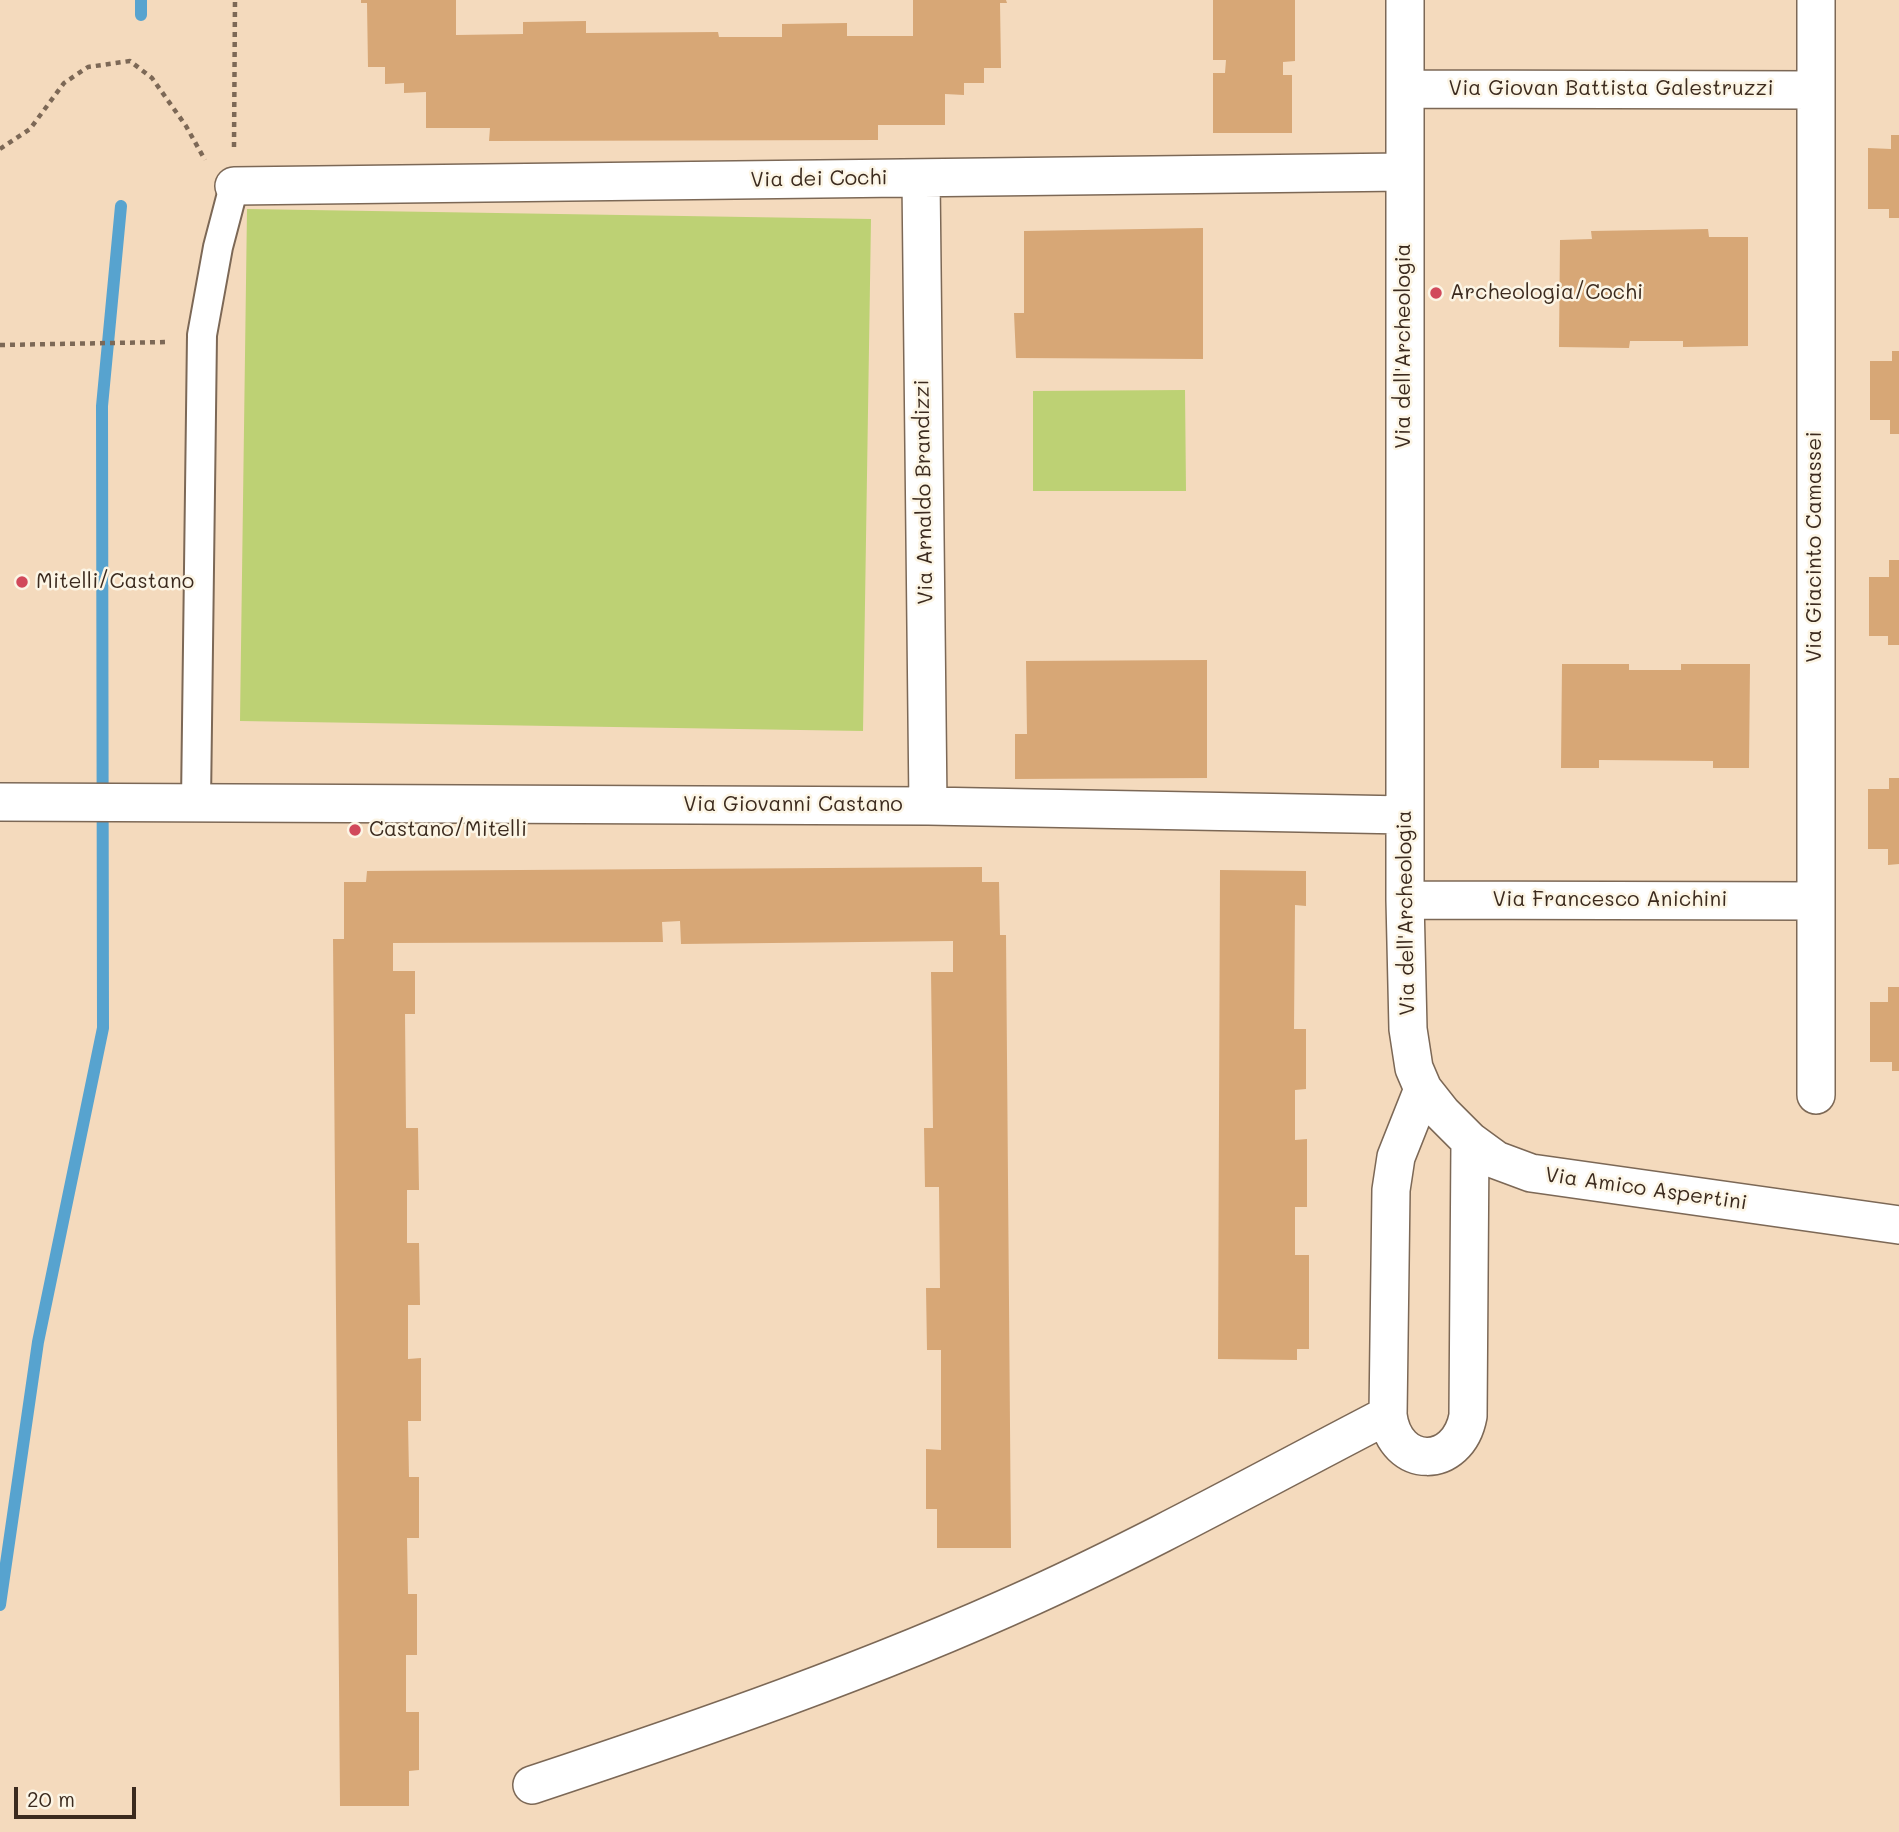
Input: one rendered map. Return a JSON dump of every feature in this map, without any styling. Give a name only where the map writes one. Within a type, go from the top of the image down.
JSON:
[{"type":"street","name":"Via dell'Archeologia","points":[[1405,0],[1405,900],[1408,1029],[1414,1068],[1423,1089]]},
{"type":"street","name":"Via Giacinto Camassei","points":[[1816,0],[1816,1095]]},
{"type":"street","name":"Via Giovan Battista Galestruzzi","points":[[1406,89],[1815,90]]},
{"type":"street","name":"Via dei Cochi","points":[[234,186],[1404,172]]},
{"type":"street","name":"Via Arnaldo Brandizzi","points":[[921,178],[928,806]]},
{"type":"street","points":[[189,802],[202,335],[218,247],[234,186]]},
{"type":"street","name":"Via Giovanni Castano","points":[[0,802],[928,806],[1405,815]]},
{"type":"street","name":"Via Francesco Anichini","points":[[1405,900],[1815,901]]},
{"type":"street","points":[[1423,1089],[1396,1157],[1391,1189],[1388,1415],[1399,1445],[1409,1452],[1429,1457],[1446,1452],[1454,1446],[1466,1428],[1470,1141]]},
{"type":"street","name":"Via Amico Aspertini","points":[[1423,1089],[1470,1141],[1496,1160],[1531,1173],[1899,1224]]},
{"type":"street","points":[[532,1785],[784,1698],[972,1623],[1095,1567],[1388,1415]]},
{"type":"path","points":[[0,149],[30,129],[64,83],[88,67],[130,61],[152,78],[186,126],[219,184],[234,186],[235,0]]},
{"type":"path","points":[[0,345],[128,342]]},
{"type":"green space","points":[[247,209],[871,219],[863,731],[240,721]]},
{"type":"green space","points":[[1185,390],[1186,491],[1033,491],[1033,391]]},
{"type":"building","points":[[361,0],[456,0],[456,35],[523,34],[523,22],[586,21],[586,33],[718,32],[719,37],[782,37],[782,24],[847,23],[847,36],[913,36],[913,0],[1006,0],[1007,3],[1000,3],[1001,68],[984,68],[984,83],[964,83],[964,95],[945,94],[945,125],[878,125],[878,140],[489,141],[490,128],[426,128],[426,92],[404,93],[404,83],[385,84],[385,67],[368,67],[367,3],[361,3]]},
{"type":"building","points":[[1213,0],[1295,0],[1295,61],[1283,62],[1283,75],[1292,75],[1292,133],[1213,133],[1213,73],[1225,73],[1226,60],[1213,60]]},
{"type":"building","points":[[1891,135],[1899,135],[1899,218],[1889,218],[1889,209],[1868,209],[1868,148],[1891,149]]},
{"type":"building","points":[[1203,228],[1203,359],[1016,358],[1014,313],[1024,313],[1024,231]]},
{"type":"building","points":[[1708,229],[1709,237],[1748,237],[1748,346],[1683,347],[1683,341],[1630,341],[1629,348],[1559,347],[1560,240],[1592,239],[1591,231]]},
{"type":"building","points":[[1892,351],[1899,351],[1899,434],[1890,434],[1890,420],[1870,420],[1870,361],[1892,361]]},
{"type":"building","points":[[1889,560],[1899,560],[1899,645],[1888,645],[1888,636],[1869,636],[1869,577],[1889,577]]},
{"type":"building","points":[[1207,660],[1207,778],[1015,779],[1015,734],[1027,734],[1026,661]]},
{"type":"building","points":[[1562,664],[1629,664],[1629,670],[1681,670],[1681,664],[1750,664],[1749,768],[1713,768],[1713,761],[1599,760],[1599,768],[1561,768]]},
{"type":"building","points":[[1889,778],[1899,778],[1899,864],[1888,865],[1888,849],[1868,849],[1868,789],[1889,789]]},
{"type":"building","points":[[982,867],[982,882],[999,882],[1000,935],[1006,935],[1011,1548],[937,1548],[937,1509],[926,1509],[926,1449],[941,1450],[941,1350],[927,1350],[926,1288],[940,1288],[939,1187],[925,1187],[924,1128],[933,1128],[931,972],[953,972],[953,941],[681,944],[680,921],[662,922],[663,942],[393,943],[393,971],[415,971],[415,1014],[405,1014],[406,1128],[418,1128],[419,1190],[407,1190],[407,1243],[419,1243],[420,1305],[408,1305],[408,1359],[421,1358],[421,1421],[408,1421],[409,1477],[419,1477],[419,1538],[407,1538],[408,1594],[417,1594],[417,1655],[406,1655],[406,1712],[419,1712],[419,1770],[409,1771],[409,1806],[340,1806],[333,939],[344,939],[344,882],[366,882],[367,871]]},
{"type":"building","points":[[1220,870],[1306,871],[1306,906],[1295,905],[1294,1029],[1306,1029],[1306,1089],[1295,1090],[1295,1140],[1307,1139],[1307,1207],[1295,1207],[1295,1255],[1309,1255],[1309,1349],[1297,1349],[1297,1360],[1218,1359]]},
{"type":"building","points":[[1888,987],[1899,987],[1899,1071],[1892,1071],[1892,1062],[1870,1062],[1870,1002],[1888,1002]]},
{"type":"waterway","points":[[141,0],[141,15]]},
{"type":"waterway","points":[[0,1605],[38,1342],[103,1028],[102,406],[121,206]]},
{"type":"place","name":"Archeologia/Cochi","points":[[1436,293]]},
{"type":"place","name":"Mitelli/Castano","points":[[22,582]]},
{"type":"place","name":"Castano/Mitelli","points":[[355,830]]}]
